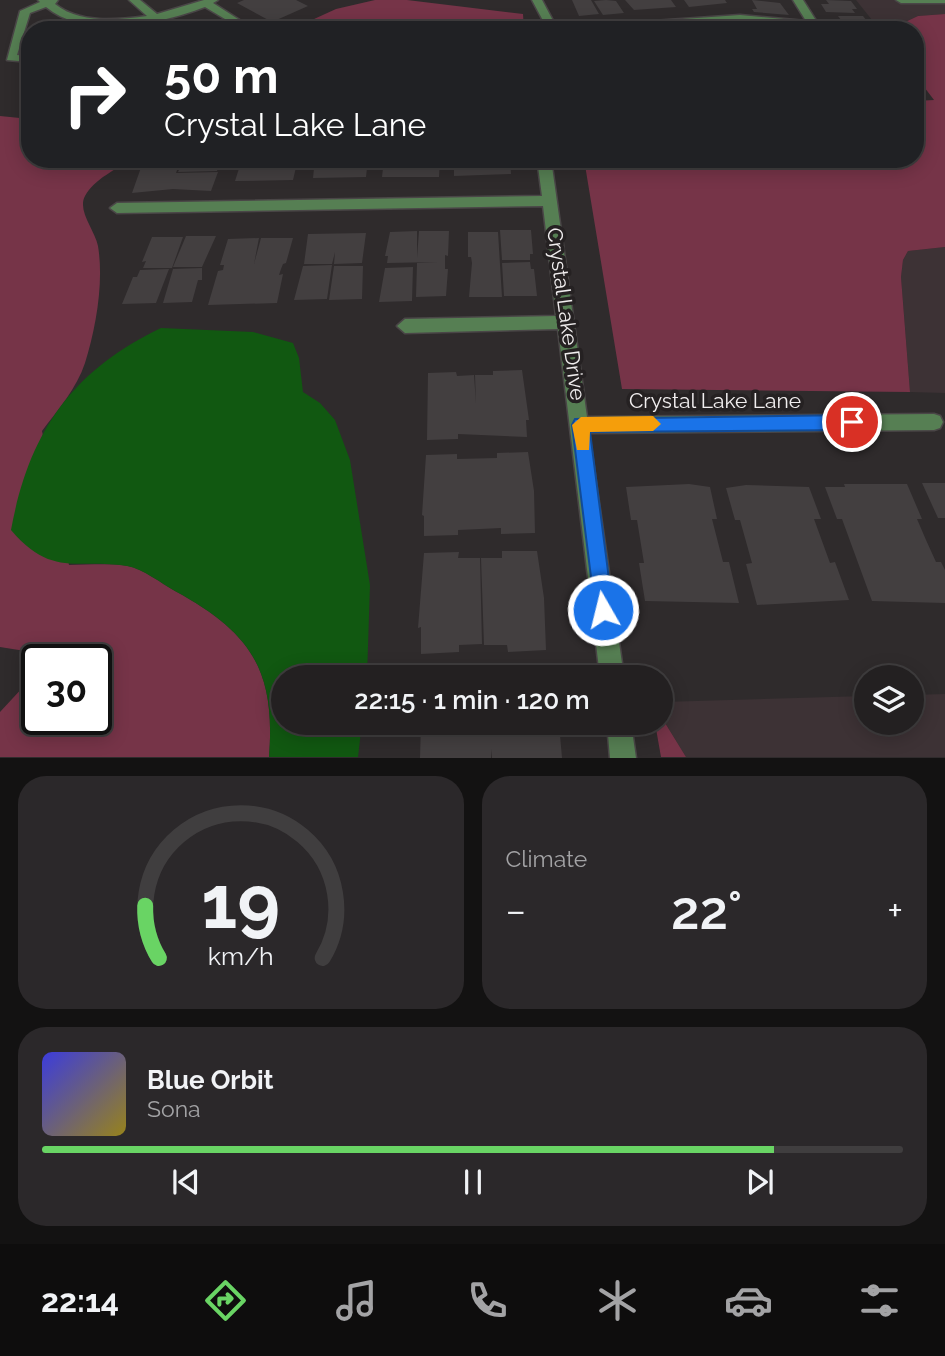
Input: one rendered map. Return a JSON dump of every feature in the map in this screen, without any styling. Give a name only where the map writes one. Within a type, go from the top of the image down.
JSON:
[{"type":"street","points":[[134,0],[156,18]]},
{"type":"street","points":[[537,0],[548,21]]},
{"type":"street","points":[[798,0],[812,21]]},
{"type":"street","points":[[901,0],[945,0]]},
{"type":"street","points":[[21,21],[24,11],[48,1],[65,15],[97,21],[156,18],[209,1],[237,21]]},
{"type":"street","points":[[697,21],[740,18],[765,21]]},
{"type":"street","points":[[21,22],[11,58],[21,59]]},
{"type":"street","name":"Crystal Lake Drive","points":[[545,168],[611,665]]},
{"type":"street","name":"Crystal Lake Drive","points":[[117,208],[550,201]]},
{"type":"street","points":[[405,326],[565,322]]},
{"type":"street","name":"Crystal Lake Lane","points":[[581,425],[934,422]]},
{"type":"street","points":[[620,735],[623,758]]},
{"type":"shaded area","points":[[375,0],[407,0],[523,14],[523,21],[310,21],[336,9]]},
{"type":"shaded area","points":[[856,0],[945,0],[945,14],[918,16],[907,21],[873,21]]},
{"type":"shaded area","points":[[945,14],[945,247],[908,251],[903,260],[901,277],[910,392],[622,389],[585,168],[924,168],[924,101],[934,100],[924,87],[924,21],[907,21],[918,16]]},
{"type":"shaded area","points":[[0,116],[21,118],[21,168],[118,168],[100,179],[89,190],[83,202],[100,260],[96,320],[77,381],[42,431],[69,565],[121,565],[140,570],[201,606],[240,638],[253,656],[268,700],[269,757],[0,757],[0,712],[21,689],[21,735],[112,735],[112,644],[21,644],[21,650],[0,647]]},
{"type":"shaded area","points":[[945,247],[945,393],[910,392],[901,277],[903,260],[908,251]]},
{"type":"shaded area","points":[[161,328],[253,332],[293,343],[299,358],[303,392],[320,403],[335,420],[350,460],[370,585],[367,665],[271,665],[271,735],[361,735],[358,757],[269,757],[268,700],[262,677],[253,656],[240,638],[222,622],[201,606],[139,570],[127,566],[52,560],[39,555],[11,530],[29,464],[59,409],[79,385],[129,345]]},
{"type":"shaded area","points":[[945,694],[945,757],[686,757],[672,735],[673,702],[854,696],[854,735],[924,735],[924,695]]},
{"type":"shaded area","points":[[657,735],[672,735],[686,757],[661,757]]},
{"type":"building","points":[[244,0],[296,0],[308,6],[270,21],[237,3]]},
{"type":"building","points":[[572,0],[591,0],[599,14],[579,16]]},
{"type":"building","points":[[625,0],[671,0],[676,7],[634,10]]},
{"type":"building","points":[[684,0],[725,0],[727,3],[689,7]]},
{"type":"building","points":[[752,0],[780,3],[789,15],[754,12],[752,9],[757,9]]},
{"type":"building","points":[[826,0],[851,1],[857,9],[852,9],[855,13],[826,12],[821,4],[829,4]]},
{"type":"building","points":[[594,1],[616,1],[624,13],[603,15]]},
{"type":"building","points":[[838,16],[863,16],[867,21],[833,20],[841,20]]},
{"type":"building","points":[[141,168],[178,168],[176,173],[218,172],[211,191],[173,189],[132,193]]},
{"type":"building","points":[[180,168],[218,168],[217,171],[178,172]]},
{"type":"building","points":[[239,168],[296,168],[293,180],[235,181]]},
{"type":"building","points":[[314,168],[367,168],[366,177],[313,178]]},
{"type":"building","points":[[383,168],[440,168],[439,177],[382,177]]},
{"type":"building","points":[[454,168],[511,168],[511,174],[454,176]]},
{"type":"building","points":[[500,230],[531,230],[533,254],[530,254],[530,260],[502,260]]},
{"type":"building","points":[[417,231],[417,258],[419,231],[449,231],[448,256],[445,255],[445,269],[448,269],[446,296],[416,297],[417,263],[438,262],[387,263],[388,256],[385,256],[390,232]]},
{"type":"building","points":[[468,232],[498,232],[502,297],[469,297],[472,263],[471,257],[468,257]]},
{"type":"building","points":[[366,233],[362,263],[334,264],[335,252],[332,264],[304,264],[308,234]]},
{"type":"building","points":[[186,236],[216,236],[202,267],[173,267]]},
{"type":"building","points":[[152,237],[183,237],[172,268],[143,268],[146,261],[142,262]]},
{"type":"building","points":[[259,238],[254,264],[261,238],[293,238],[286,263],[279,275],[283,274],[277,303],[208,305],[218,271],[223,270],[224,265],[220,265],[228,239]]},
{"type":"building","points":[[530,262],[531,269],[534,269],[537,296],[504,296],[502,263]]},
{"type":"building","points":[[332,265],[327,299],[294,300],[303,266]]},
{"type":"building","points":[[334,266],[363,266],[362,299],[329,300]]},
{"type":"building","points":[[413,267],[412,301],[379,302],[385,268]]},
{"type":"building","points":[[202,268],[202,280],[198,280],[192,302],[163,303],[173,269]]},
{"type":"building","points":[[169,269],[156,303],[122,304],[133,277],[137,277],[140,270]]},
{"type":"building","points":[[522,370],[529,420],[526,420],[527,437],[458,434],[458,439],[427,440],[428,373],[456,372],[457,376],[474,375],[476,404],[475,375]]},
{"type":"building","points":[[528,452],[534,491],[535,533],[501,534],[501,528],[458,530],[458,535],[424,536],[422,515],[426,455],[457,454],[457,459],[497,458],[497,453]]},
{"type":"building","points":[[922,483],[945,483],[945,518],[938,518]]},
{"type":"building","points":[[689,484],[710,487],[717,519],[712,519],[723,562],[729,562],[739,603],[645,601],[639,563],[644,563],[637,520],[631,520],[626,487]]},
{"type":"building","points":[[844,484],[907,484],[922,519],[917,519],[926,540],[936,562],[941,562],[945,570],[945,603],[872,601],[842,519],[837,519],[825,487],[845,487]]},
{"type":"building","points":[[746,485],[809,487],[821,519],[814,519],[830,563],[835,562],[849,600],[757,605],[746,564],[752,563],[740,520],[735,520],[726,488]]},
{"type":"building","points":[[502,551],[537,551],[544,598],[546,650],[508,652],[507,645],[484,645],[481,558],[502,558]]},
{"type":"building","points":[[459,552],[458,558],[480,558],[482,644],[459,645],[459,652],[421,654],[421,627],[418,628],[424,553]]},
{"type":"building","points":[[421,735],[560,735],[562,758],[492,758],[491,749],[491,758],[420,758]]},
{"type":"slow traffic","points":[[583,444],[581,425],[653,424]]},
{"type":"route","points":[[603,610],[581,425],[852,422]]}]
